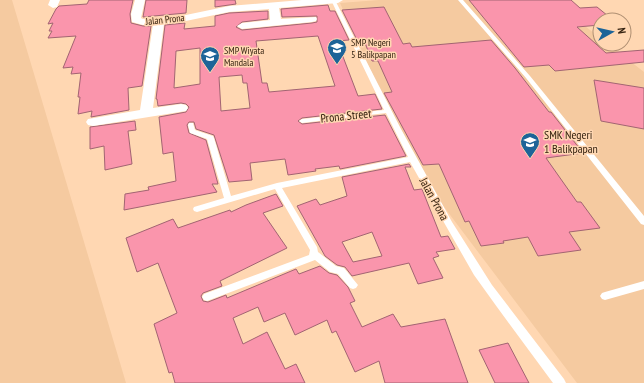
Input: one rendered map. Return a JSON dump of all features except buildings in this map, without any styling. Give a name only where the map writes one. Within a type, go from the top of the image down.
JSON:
[{"type":"street","name":"Jalan Prona","points":[[140,0],[136,14],[136,20],[140,22],[181,19],[218,10],[273,5],[285,2],[338,0]]},
{"type":"street","points":[[273,5],[276,23]]},
{"type":"street","points":[[181,19],[182,30]]},
{"type":"street","points":[[242,26],[312,19]]},
{"type":"street","points":[[146,113],[158,21]]},
{"type":"street","points":[[93,122],[181,108]]},
{"type":"lane","name":"Jalan Prona","points":[[333,0],[412,159],[468,257],[560,383]]},
{"type":"lane","points":[[460,0],[528,77],[644,222]]},
{"type":"lane","name":"Prona Street","points":[[302,121],[389,111]]},
{"type":"lane","points":[[191,125],[192,131],[210,138],[228,199]]},
{"type":"lane","points":[[197,209],[277,186],[412,159]]},
{"type":"lane","points":[[277,186],[314,250],[314,254],[333,268],[341,271],[353,285]]},
{"type":"lane","points":[[207,297],[312,258],[314,254]]},
{"type":"lane","points":[[605,296],[644,285]]},
{"type":"shaded area","points":[[0,0],[12,0],[126,383],[0,383]]},
{"type":"shaded area","name":"SMK Negeri 1 Balikpapan","points":[[379,0],[552,0],[592,32],[592,52],[618,52],[644,72],[644,383],[577,383],[435,195],[395,123],[340,3]]},
{"type":"place","name":"SMP Negeri 5 Balikpapan","points":[[337,65]]},
{"type":"place","name":"SMP Wiyata Mandala","points":[[210,73]]},
{"type":"place","name":"SMK Negeri 1 Balikpapan","points":[[530,159]]}]
